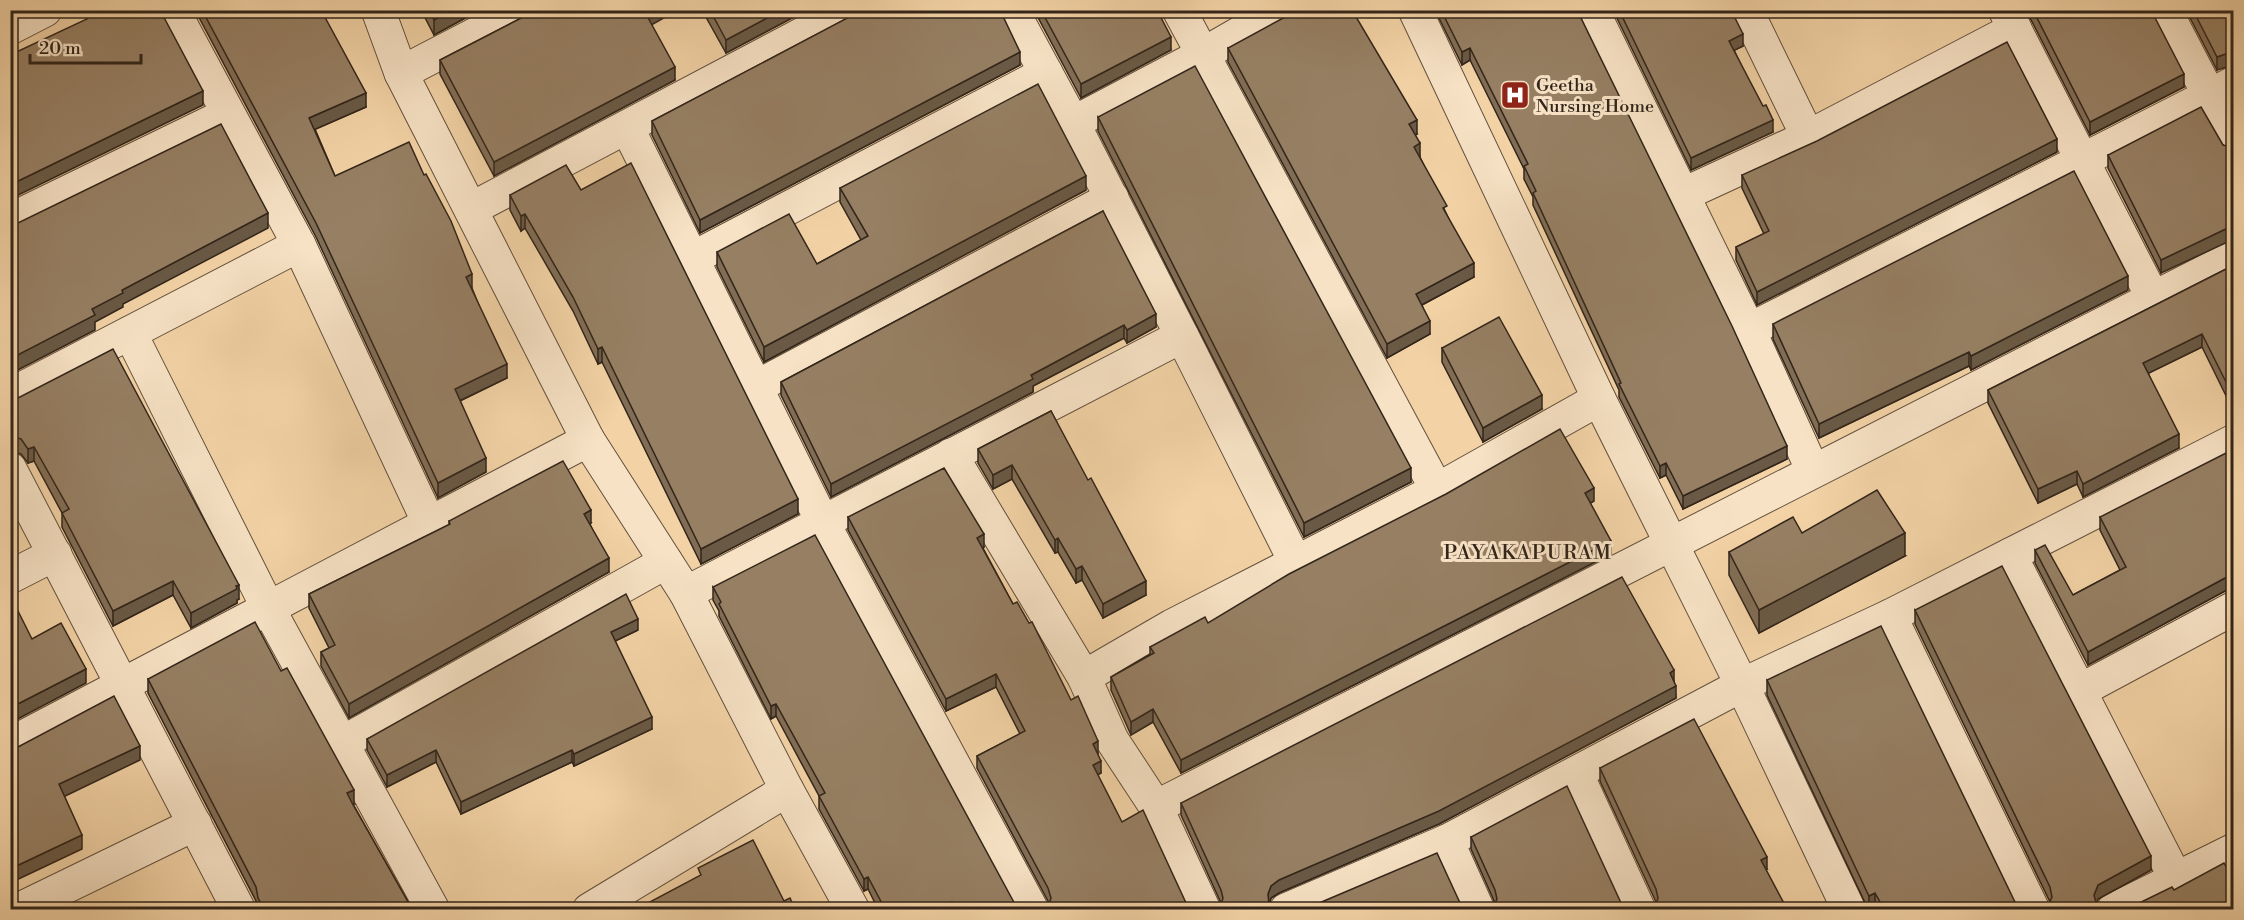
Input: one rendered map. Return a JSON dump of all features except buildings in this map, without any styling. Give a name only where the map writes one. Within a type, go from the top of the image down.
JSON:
[{"type":"street","points":[[10,28],[45,10]]},
{"type":"street","points":[[173,10],[299,245],[429,523]]},
{"type":"street","points":[[378,10],[401,73],[588,440],[686,592],[787,790],[854,909]]},
{"type":"street","points":[[401,73],[522,10]]},
{"type":"street","points":[[471,209],[848,10]]},
{"type":"street","points":[[1012,10],[1112,198],[1296,563]]},
{"type":"street","points":[[1179,10],[1437,490]]},
{"type":"street","points":[[1073,123],[1202,55],[1280,10]]},
{"type":"street","points":[[1415,10],[1599,399],[1742,685],[1849,909]]},
{"type":"street","points":[[1592,10],[1749,330],[1813,471]]},
{"type":"street","points":[[1746,10],[1808,137]]},
{"type":"street","points":[[2165,10],[2221,90],[2234,143]]},
{"type":"street","points":[[1682,195],[1808,137],[2010,20],[2153,298]]},
{"type":"street","points":[[693,258],[1046,73]]},
{"type":"street","points":[[1749,330],[2221,90]]},
{"type":"street","points":[[10,220],[228,114]]},
{"type":"street","points":[[627,127],[822,521],[1032,909]]},
{"type":"street","points":[[756,387],[1112,198]]},
{"type":"street","points":[[10,395],[299,245]]},
{"type":"street","points":[[1156,807],[1669,543],[2234,257]]},
{"type":"street","points":[[130,333],[268,608],[433,909]]},
{"type":"street","points":[[686,592],[1182,336]]},
{"type":"street","points":[[1084,677],[1172,626],[1437,490],[1599,399]]},
{"type":"street","points":[[10,744],[588,440]]},
{"type":"street","points":[[1286,909],[1447,841],[1577,775],[1742,685],[1890,616],[2234,441]]},
{"type":"street","points":[[951,455],[1084,677],[1113,740],[1156,807],[1204,909]]},
{"type":"street","points":[[10,469],[239,909]]},
{"type":"street","points":[[10,577],[55,554]]},
{"type":"street","points":[[2010,555],[2081,690],[2175,879]]},
{"type":"street","points":[[342,743],[666,562]]},
{"type":"street","points":[[2081,690],[2234,609]]},
{"type":"street","points":[[1890,616],[2033,909]]},
{"type":"street","points":[[1577,775],[1639,909]]},
{"type":"street","points":[[589,909],[787,790]]},
{"type":"street","points":[[18,909],[195,824]]},
{"type":"street","points":[[1447,841],[1478,909]]},
{"type":"street","points":[[2113,909],[2234,850]]},
{"type":"place","name":"Geetha Nursing Home","points":[[1515,95]]},
{"type":"district","name":"PAYAKAPURAM","points":[[1528,552]]}]
